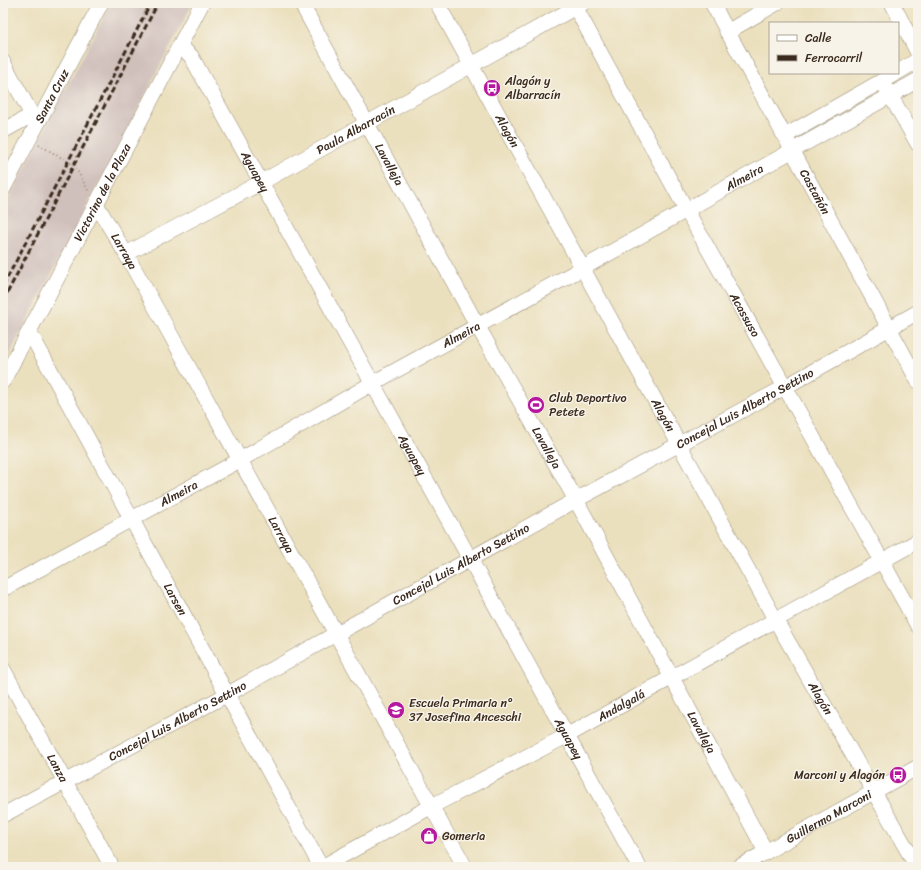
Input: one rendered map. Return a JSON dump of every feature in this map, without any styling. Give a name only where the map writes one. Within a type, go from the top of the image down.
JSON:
[{"type":"street","name":"Santa Cruz","points":[[3,189],[29,140],[36,117],[101,3]]},
{"type":"street","name":"Victorino de la Plaza","points":[[3,381],[202,3]]},
{"type":"street","name":"Lavalleja","points":[[301,3],[477,325],[576,500],[766,852]]},
{"type":"street","name":"Alagón","points":[[437,3],[775,619],[917,867]]},
{"type":"street","name":"Castañón","points":[[712,3],[918,381]]},
{"type":"street","points":[[727,32],[777,3]]},
{"type":"street","points":[[892,3],[918,53]]},
{"type":"street","name":"Paula Albarracín","points":[[126,254],[260,183],[577,4]]},
{"type":"street","name":"Acassuso","points":[[577,4],[687,211],[918,626]]},
{"type":"street","name":"Aguapey","points":[[180,46],[190,56],[373,383],[638,867]]},
{"type":"street","points":[[899,71],[918,60]]},
{"type":"street","points":[[3,62],[36,117],[3,131]]},
{"type":"street","points":[[785,136],[893,74]]},
{"type":"street","name":"Almeira","points":[[3,589],[240,460],[373,383],[687,211],[918,80]]},
{"type":"street","points":[[881,81],[918,144]]},
{"type":"street","name":"Larraya","points":[[96,204],[126,254],[337,633],[465,867]]},
{"type":"street","name":"Concejal Luis Alberto Settino","points":[[3,815],[228,694],[918,312]]},
{"type":"street","name":"Larsen","points":[[27,334],[34,340],[131,520],[322,867]]},
{"type":"street","name":"Andalgalá","points":[[322,867],[432,806],[566,736],[671,676],[918,541]]},
{"type":"street","name":"Lanza","points":[[3,669],[112,867]]},
{"type":"street","name":"Guillermo Marconi","points":[[739,867],[918,767]]},
{"type":"path","points":[[29,140],[74,165],[96,204]]},
{"type":"shaded area","points":[[111,3],[193,3],[3,367],[3,209]]},
{"type":"railway","points":[[3,286],[151,3]]},
{"type":"railway","points":[[3,301],[158,3]]},
{"type":"place","name":"Alagón y Albarracín","points":[[492,88]]},
{"type":"place","name":"Club Deportivo Petete","points":[[536,405]]},
{"type":"place","name":"Escuela Primaria n° 37 Josefina Anceschi","points":[[396,710]]},
{"type":"place","name":"Marconi y Alagón","points":[[898,775]]},
{"type":"place","name":"Gomeria","points":[[429,836]]}]
